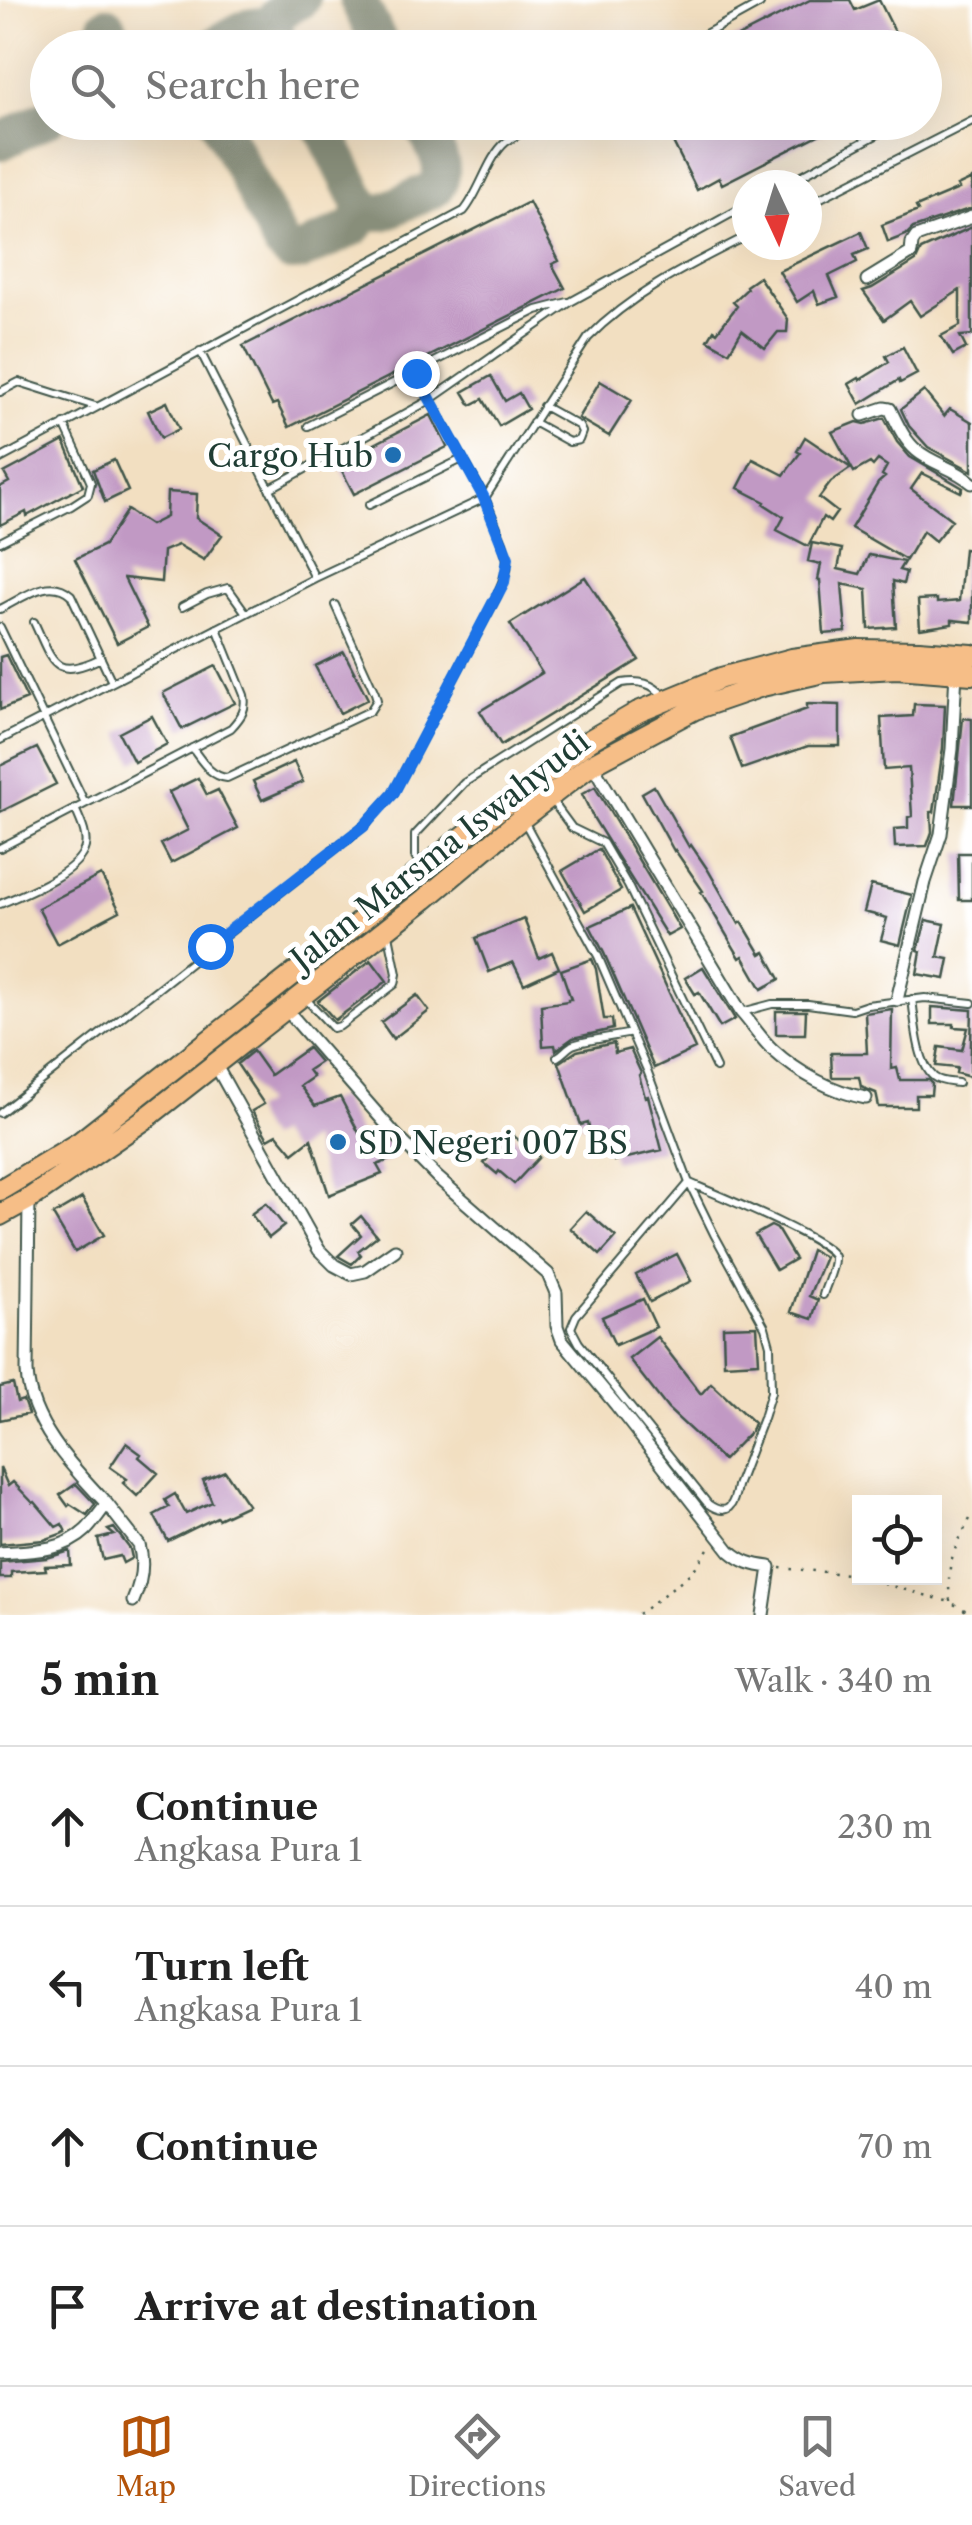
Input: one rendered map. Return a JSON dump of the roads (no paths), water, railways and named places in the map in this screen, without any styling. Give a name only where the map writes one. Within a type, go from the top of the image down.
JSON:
[{"type":"highway","name":"Jalan Marsma Iswahyudi","points":[[0,1190],[80,1142],[590,740],[638,712],[721,678],[792,659],[859,650],[972,655]]},
{"type":"highway","name":"Jalan Marsma Iswahyudi","points":[[0,1214],[145,1118],[592,764],[696,709],[762,686],[824,672],[897,668],[964,673]]},
{"type":"street","points":[[867,280],[911,253],[916,237],[972,217]]},
{"type":"street","points":[[864,415],[890,409],[916,451],[972,483]]},
{"type":"street","points":[[896,1000],[941,834],[964,673]]},
{"type":"street","points":[[592,764],[742,1012],[772,1049],[814,1080],[866,1098]]},
{"type":"street","points":[[285,1008],[438,1178],[548,1274],[556,1293],[562,1340],[716,1536],[743,1561],[770,1567],[763,1615]]},
{"type":"street","points":[[215,1064],[319,1250],[343,1272],[351,1274],[365,1271],[395,1250]]},
{"type":"street","points":[[29,1198],[27,1372],[32,1399],[36,1413],[81,1477],[139,1545],[141,1583],[133,1602]]},
{"type":"street","points":[[0,1553],[60,1546],[84,1532],[107,1504]]},
{"type":"lane","points":[[713,30],[760,4]]},
{"type":"lane","points":[[942,137],[972,122]]},
{"type":"lane","points":[[0,459],[464,210],[498,152],[510,140]]},
{"type":"lane","points":[[812,170],[867,140]]},
{"type":"lane","points":[[822,197],[936,140]]},
{"type":"lane","points":[[269,489],[430,400],[572,301],[732,213]]},
{"type":"lane","points":[[0,740],[316,578],[484,498],[588,338],[635,296],[732,244]]},
{"type":"lane","points":[[308,426],[537,310],[572,301]]},
{"type":"lane","points":[[200,351],[316,578]]},
{"type":"lane","points":[[0,1113],[364,826],[380,810],[406,770],[504,582],[508,558],[484,498],[416,373]]},
{"type":"lane","points":[[0,392],[19,382],[96,406]]},
{"type":"lane","points":[[533,422],[569,442],[579,440],[579,426],[543,406]]},
{"type":"lane","points":[[0,542],[88,494],[91,482],[64,424]]},
{"type":"lane","points":[[369,505],[462,459]]},
{"type":"lane","points":[[0,610],[46,587],[66,590],[112,682]]},
{"type":"lane","points":[[182,606],[228,588],[246,614]]},
{"type":"lane","points":[[192,748],[210,771],[228,778],[370,711],[375,693],[335,605]]},
{"type":"lane","points":[[34,622],[59,667],[82,667],[100,658]]},
{"type":"lane","points":[[0,627],[84,803]]},
{"type":"lane","points":[[0,848],[232,728],[246,706],[217,628]]},
{"type":"lane","points":[[422,870],[416,856],[415,835],[464,783],[622,683],[636,681],[654,686],[668,700]]},
{"type":"lane","points":[[550,798],[572,828],[600,840],[612,857],[716,1068]]},
{"type":"lane","points":[[0,904],[53,878],[79,858],[86,840],[75,808]]},
{"type":"lane","points":[[522,818],[593,946],[689,1183],[765,1327],[772,1384],[767,1407],[735,1500],[724,1510],[708,1504],[579,1343],[572,1328],[576,1316],[689,1183]]},
{"type":"lane","points":[[302,994],[333,1028],[392,987],[397,974],[388,928]]},
{"type":"lane","points":[[912,998],[920,1050],[932,1074],[958,1084]]},
{"type":"lane","points":[[742,1012],[772,1004],[852,1010],[912,998],[972,1003]]},
{"type":"lane","points":[[558,1057],[580,1042],[631,1033]]},
{"type":"lane","points":[[689,1183],[830,1249],[834,1259],[823,1294]]},
{"type":"place","name":"Cargo Hub","points":[[393,455]]},
{"type":"place","name":"SD Negeri 007 BS","points":[[338,1142]]}]
